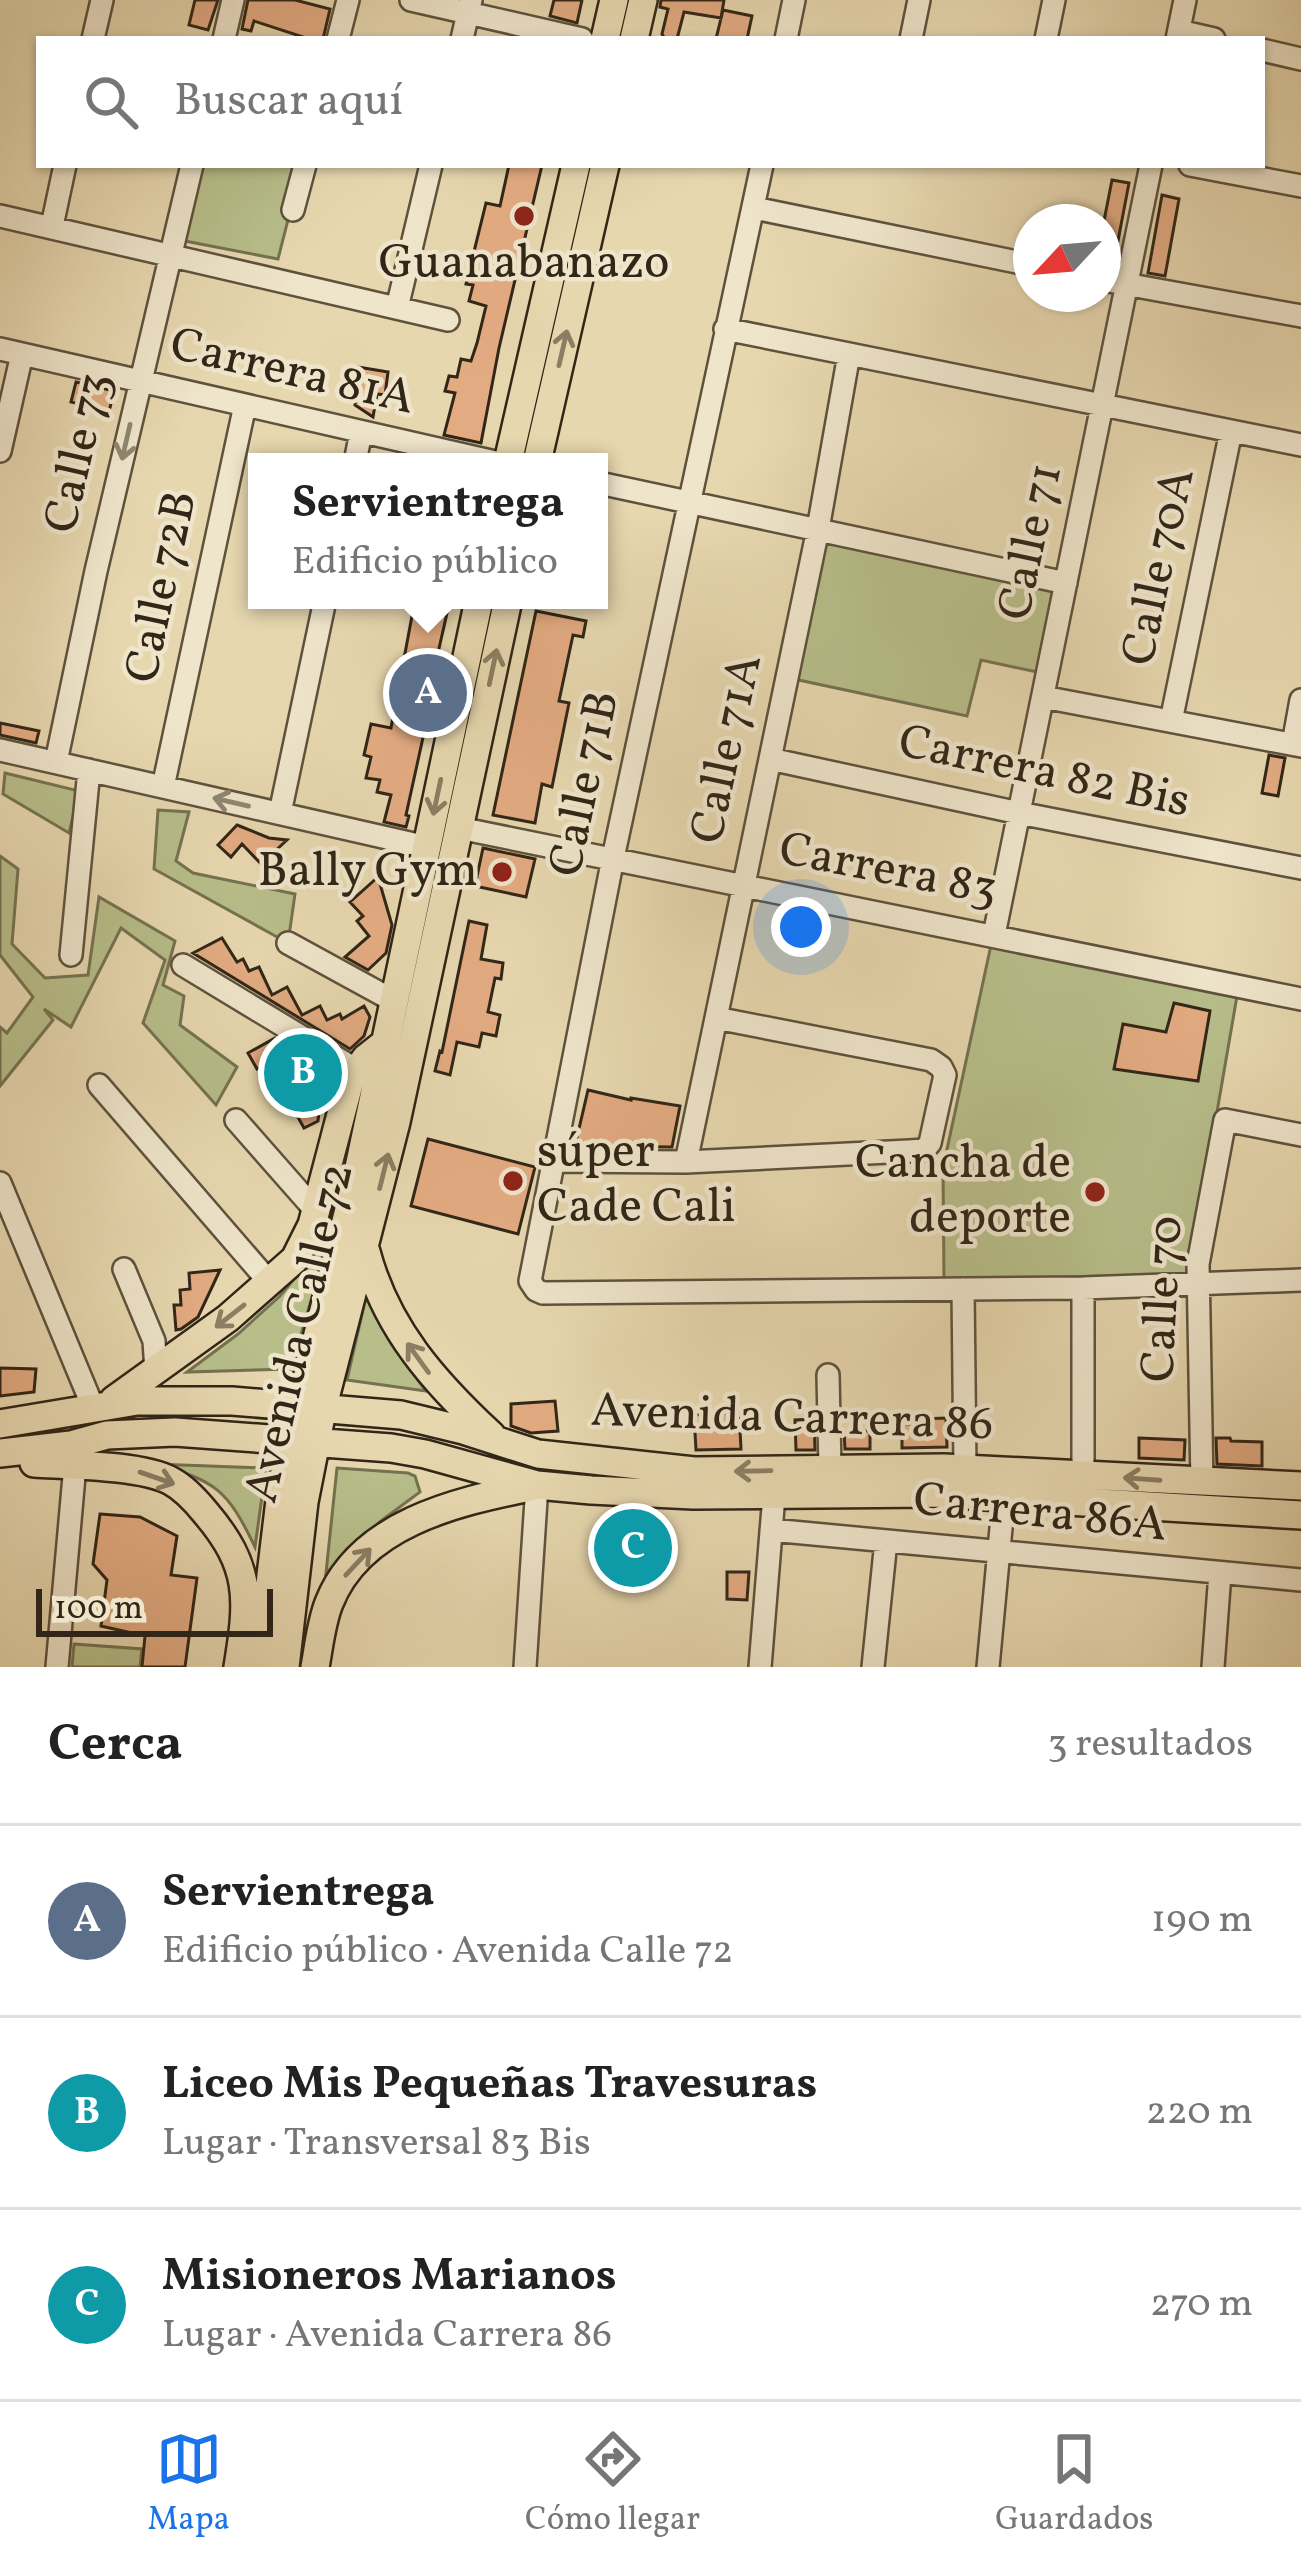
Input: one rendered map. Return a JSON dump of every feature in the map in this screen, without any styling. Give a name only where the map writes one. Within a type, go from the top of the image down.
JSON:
[{"type":"main road","points":[[606,36],[614,0]]},
{"type":"main road","points":[[635,36],[643,0]]},
{"type":"main road","points":[[510,453],[575,168]]},
{"type":"main road","points":[[539,453],[604,168]]},
{"type":"main road","name":"Avenida Calle 72","points":[[285,1667],[300,1534],[304,1440],[476,609]]},
{"type":"main road","name":"Avenida Calle 72","points":[[311,1406],[365,1250],[506,609]]},
{"type":"main road","points":[[101,1405],[162,1356],[270,1283],[301,1251],[316,1211],[346,1090],[356,1070],[385,1043]]},
{"type":"main road","points":[[365,1250],[382,1300],[402,1336],[444,1390],[498,1442]]},
{"type":"main road","name":"Avenida Carrera 86","points":[[0,1424],[101,1405],[170,1399],[311,1406],[428,1420],[538,1454],[690,1471],[965,1469],[1301,1486]]},
{"type":"main road","name":"Avenida Carrera 86","points":[[0,1457],[107,1435],[175,1432],[407,1451],[537,1485],[643,1494],[934,1493],[1301,1515]]},
{"type":"main road","name":"Avenida Calle 72","points":[[260,1667],[281,1492],[304,1440]]},
{"type":"main road","points":[[0,1457],[148,1473],[172,1481],[197,1502],[234,1551],[245,1588],[238,1667]]},
{"type":"main road","points":[[315,1667],[335,1588],[382,1538],[436,1511],[537,1485]]},
{"type":"street","points":[[94,36],[102,0]]},
{"type":"street","points":[[225,36],[233,0]]},
{"type":"street","points":[[339,36],[348,0]]},
{"type":"street","points":[[411,0],[470,6],[572,36]]},
{"type":"street","points":[[787,36],[794,0]]},
{"type":"street","points":[[912,36],[919,0]]},
{"type":"street","points":[[1047,36],[1054,0]]},
{"type":"street","points":[[1178,35],[1185,0]]},
{"type":"street","points":[[463,36],[470,6]]},
{"type":"street","points":[[1265,51],[1301,59]]},
{"type":"street","points":[[52,226],[64,168]]},
{"type":"street","name":"Calle 73","points":[[56,762],[191,168]]},
{"type":"street","points":[[293,210],[304,168]]},
{"type":"street","points":[[397,308],[430,168]]},
{"type":"street","name":"Calle 71B","points":[[761,168],[614,858],[530,1281],[543,1293],[963,1289]]},
{"type":"street","name":"Calle 71","points":[[994,935],[1150,168]]},
{"type":"street","points":[[1206,168],[1301,186]]},
{"type":"street","points":[[754,208],[1013,261]]},
{"type":"street","points":[[0,216],[448,320]]},
{"type":"street","points":[[1121,284],[1301,316]]},
{"type":"street","points":[[725,329],[1301,445]]},
{"type":"street","points":[[0,451],[11,352]]},
{"type":"street","name":"Carrera 81A","points":[[11,352],[455,453]]},
{"type":"street","name":"Calle 71A","points":[[686,1162],[818,529],[849,354]]},
{"type":"street","name":"Calle 72B","points":[[163,787],[245,405]]},
{"type":"street","name":"Calle 70A","points":[[1171,722],[1231,430]]},
{"type":"street","points":[[357,453],[361,432]]},
{"type":"street","points":[[608,485],[1066,583]]},
{"type":"street","points":[[280,813],[324,609]]},
{"type":"street","points":[[1043,697],[1297,745],[1301,700]]},
{"type":"street","points":[[0,750],[427,847]]},
{"type":"street","name":"Carrera 82 Bis","points":[[770,759],[1301,868]]},
{"type":"street","points":[[71,955],[89,770]]},
{"type":"street","name":"Carrera 83","points":[[459,828],[1301,999]]},
{"type":"street","points":[[288,943],[394,1001]]},
{"type":"street","points":[[182,965],[356,1070]]},
{"type":"street","points":[[554,1161],[686,1162],[924,1150],[931,1143],[945,1075],[931,1060],[716,1018]]},
{"type":"street","points":[[99,1085],[270,1283]]},
{"type":"street","points":[[236,1120],[316,1211]]},
{"type":"street","name":"Calle 70","points":[[1202,1483],[1198,1264],[1225,1120],[1301,1135]]},
{"type":"street","points":[[0,1183],[101,1405]]},
{"type":"street","points":[[124,1269],[162,1356]]},
{"type":"street","points":[[965,1469],[963,1289],[1301,1280]]},
{"type":"street","points":[[1083,1288],[1083,1460]]},
{"type":"street","points":[[828,1376],[830,1469]]},
{"type":"street","points":[[57,1667],[75,1465]]},
{"type":"street","points":[[525,1667],[537,1485]]},
{"type":"street","points":[[760,1667],[774,1495]]},
{"type":"street","points":[[988,1667],[1004,1496]]},
{"type":"street","name":"Carrera 86A","points":[[771,1530],[1301,1580]]},
{"type":"street","points":[[873,1667],[886,1541]]},
{"type":"street","points":[[1213,1667],[1220,1573]]},
{"type":"green space","points":[[199,168],[301,168],[278,259],[185,241]]},
{"type":"green space","points":[[823,536],[1055,584],[1037,672],[981,660],[967,716],[794,679]]},
{"type":"green space","points":[[5,773],[79,791],[69,833],[3,794]]},
{"type":"green space","points":[[158,810],[189,812],[176,861],[193,873],[295,894],[288,943],[154,869]]},
{"type":"green space","points":[[0,856],[18,869],[12,944],[45,978],[88,975],[99,897],[175,941],[163,985],[184,996],[180,1025],[237,1067],[216,1105],[143,1023],[165,960],[121,928],[71,1027],[44,1009],[53,1020],[0,1086],[0,1027],[7,1033],[33,997],[0,955]]},
{"type":"green space","points":[[991,945],[1237,996],[1189,1274],[944,1280],[943,1168]]},
{"type":"green space","points":[[330,1235],[291,1369],[187,1372],[280,1296]]},
{"type":"green space","points":[[366,1297],[391,1343],[426,1391],[347,1380]]},
{"type":"green space","points":[[155,1464],[266,1468],[255,1547],[236,1512],[217,1490]]},
{"type":"green space","points":[[337,1468],[408,1473],[415,1476],[420,1492],[326,1573]]},
{"type":"green space","points":[[74,1644],[142,1649],[140,1667],[72,1667]]},
{"type":"building","points":[[195,0],[218,0],[208,30],[189,25]]},
{"type":"building","points":[[248,0],[295,0],[330,9],[324,36],[300,36],[254,21],[251,31],[242,29]]},
{"type":"building","points":[[554,0],[582,0],[577,23],[550,16]]},
{"type":"building","points":[[661,0],[724,0],[721,18],[684,12],[678,36],[663,36],[668,9],[660,7]]},
{"type":"building","points":[[723,10],[752,16],[748,36],[717,36]]},
{"type":"building","points":[[508,168],[541,168],[481,443],[444,435],[455,393],[445,391],[449,376],[457,377],[461,359],[471,361],[477,343],[486,306],[469,301],[473,285],[466,284],[486,203],[500,206]]},
{"type":"building","points":[[1112,180],[1129,183],[1121,225],[1121,204],[1107,204]]},
{"type":"building","points":[[1162,195],[1179,199],[1165,276],[1148,273]]},
{"type":"building","points":[[358,367],[388,372],[385,395],[377,394],[373,417],[355,405]]},
{"type":"building","points":[[76,382],[114,391],[109,412],[71,402]]},
{"type":"building","points":[[413,609],[448,609],[406,827],[384,822],[391,795],[377,792],[380,780],[366,778],[371,757],[364,755],[371,724],[391,728]]},
{"type":"building","points":[[536,611],[586,621],[583,637],[573,635],[559,701],[569,703],[552,787],[542,784],[535,823],[493,815]]},
{"type":"building","points":[[0,723],[39,731],[36,743],[0,735]]},
{"type":"building","points":[[1269,755],[1285,758],[1278,796],[1262,793]]},
{"type":"building","points":[[237,825],[287,840],[261,864],[242,844],[231,857],[218,845]]},
{"type":"building","points":[[483,848],[535,859],[526,897],[475,886]]},
{"type":"building","points":[[378,877],[392,925],[386,953],[368,970],[345,957],[369,936],[357,921],[363,916],[350,902]]},
{"type":"building","points":[[469,921],[487,925],[481,959],[503,963],[488,1012],[500,1015],[496,1036],[482,1033],[479,1047],[457,1042],[450,1075],[435,1071]]},
{"type":"building","points":[[222,938],[237,962],[243,959],[249,971],[259,967],[272,995],[287,987],[302,1015],[320,1006],[327,1020],[340,1014],[342,1019],[364,1006],[370,1017],[364,1036],[350,1049],[193,953]]},
{"type":"building","points":[[1174,1003],[1210,1011],[1198,1081],[1114,1069],[1123,1024],[1166,1032]]},
{"type":"building","points":[[275,1038],[326,1069],[318,1121],[304,1128],[271,1061],[257,1069],[248,1053]]},
{"type":"building","points":[[588,1090],[680,1106],[672,1147],[575,1146]]},
{"type":"building","points":[[428,1139],[535,1167],[518,1234],[411,1206]]},
{"type":"building","points":[[220,1270],[198,1317],[176,1330],[174,1305],[181,1305],[180,1290],[190,1289],[189,1273]]},
{"type":"building","points":[[0,1368],[36,1369],[34,1392],[0,1396]]},
{"type":"building","points":[[555,1401],[558,1431],[531,1433],[511,1426],[511,1404]]},
{"type":"building","points":[[739,1412],[741,1449],[696,1450],[694,1415]]},
{"type":"building","points":[[946,1418],[947,1447],[902,1448],[902,1424]]},
{"type":"building","points":[[814,1419],[815,1450],[796,1450],[795,1420]]},
{"type":"building","points":[[844,1431],[870,1431],[870,1449],[845,1449]]},
{"type":"building","points":[[1139,1438],[1185,1440],[1184,1460],[1139,1458]]},
{"type":"building","points":[[1216,1438],[1262,1442],[1262,1466],[1217,1464]]},
{"type":"building","points":[[100,1514],[140,1517],[177,1536],[171,1575],[197,1578],[185,1667],[142,1667],[145,1636],[101,1626],[107,1580],[93,1564]]},
{"type":"building","points":[[613,1521],[655,1521],[653,1574],[641,1574],[639,1590],[611,1585]]},
{"type":"building","points":[[727,1572],[749,1572],[747,1600],[727,1599]]},
{"type":"place","name":"Guanabanazo","points":[[524,216]]},
{"type":"place","name":"Servientrega","points":[[428,693]]},
{"type":"place","name":"Bally Gym","points":[[502,872]]},
{"type":"place","name":"Liceo Mis Pequeñas Travesuras","points":[[303,1073]]},
{"type":"place","name":"súper Cade Cali","points":[[513,1181]]},
{"type":"place","name":"Cancha de deporte","points":[[1095,1192]]},
{"type":"place","name":"Misioneros Marianos","points":[[633,1548]]}]
